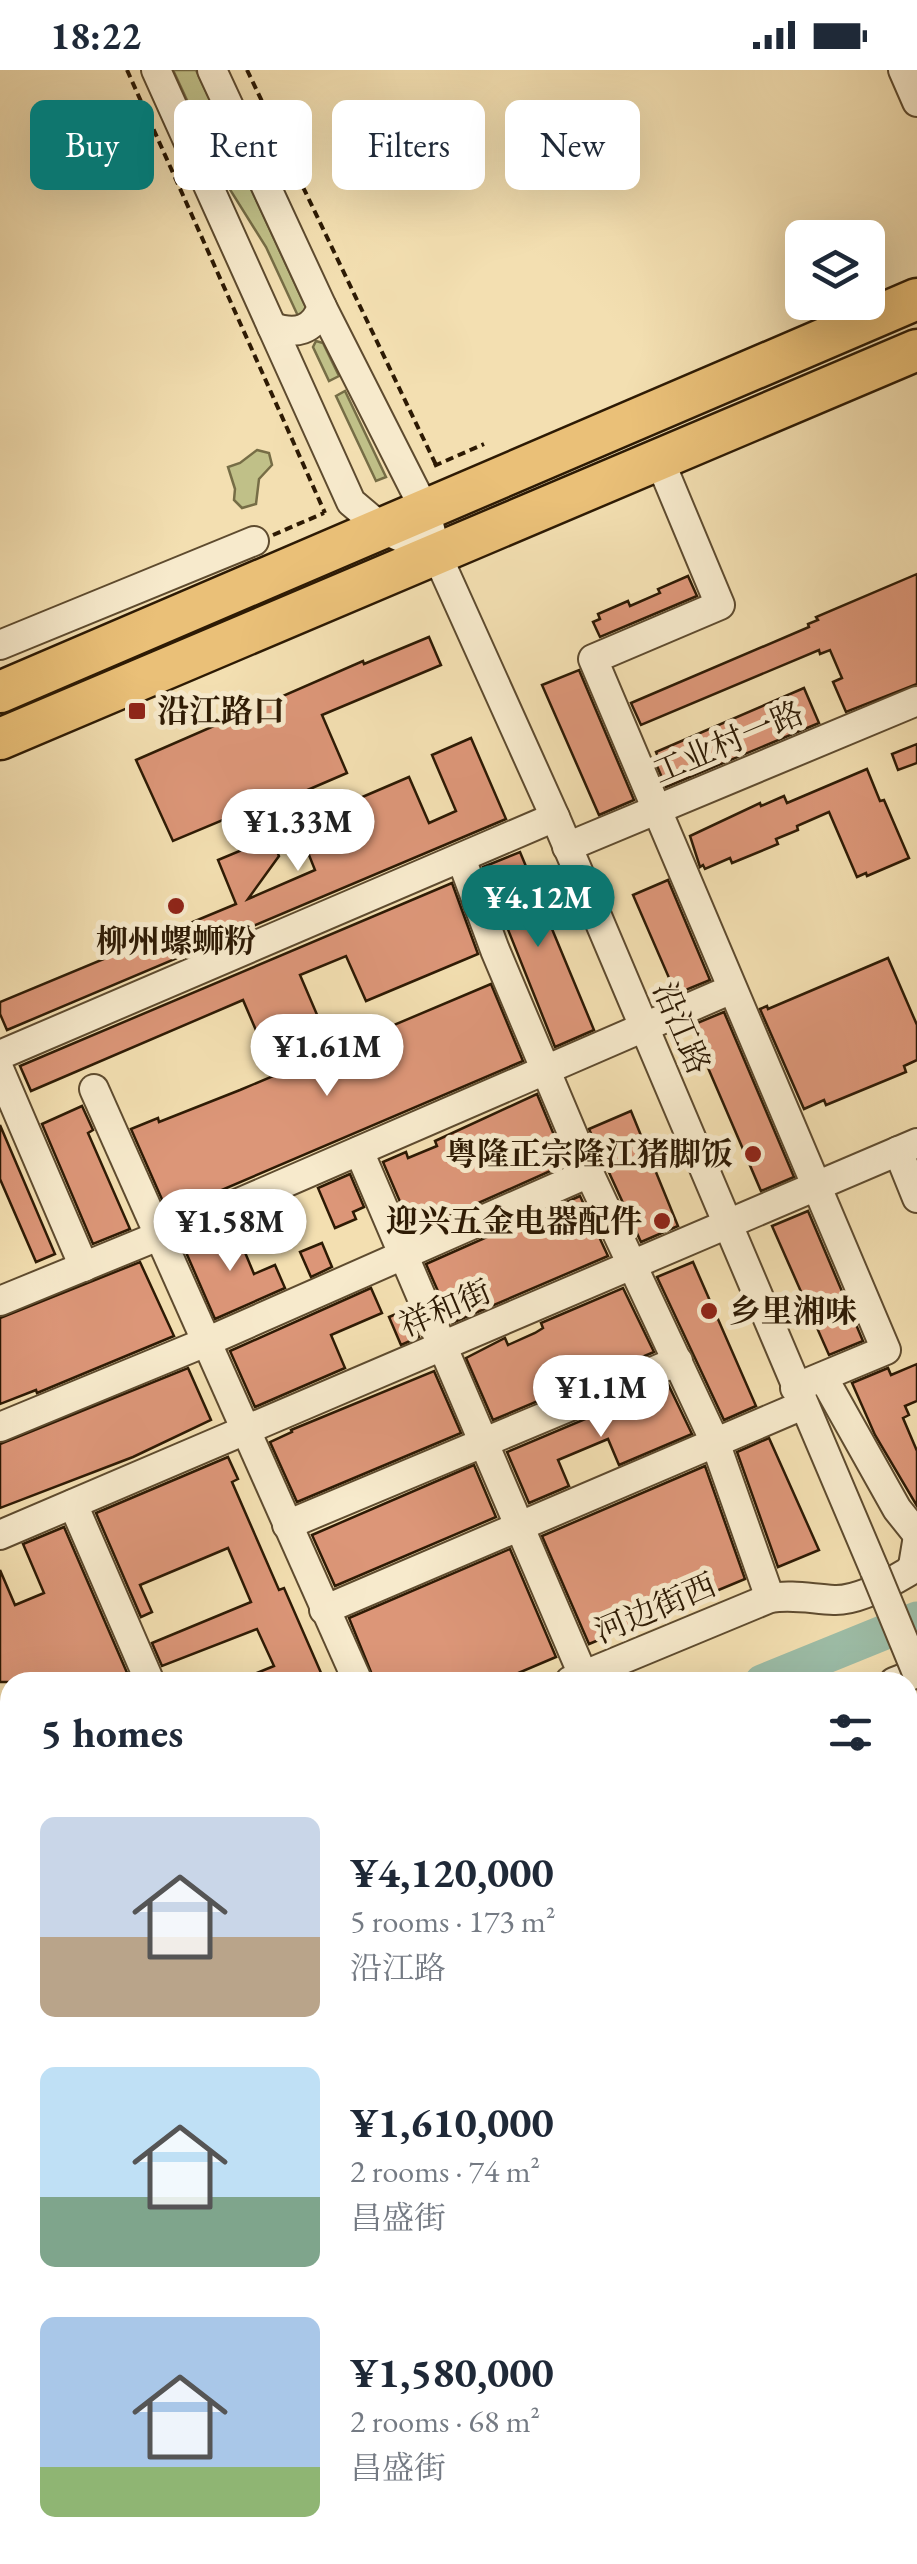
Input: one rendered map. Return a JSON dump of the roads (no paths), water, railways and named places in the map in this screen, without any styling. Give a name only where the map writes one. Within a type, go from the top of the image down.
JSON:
[{"type":"highway","points":[[0,692],[917,299]]},
{"type":"highway","points":[[0,739],[436,553],[915,357]]},
{"type":"street","points":[[156,70],[351,502],[383,529],[436,553]]},
{"type":"street","points":[[903,70],[917,102]]},
{"type":"street","name":"沿江路","points":[[231,72],[322,306],[426,512],[436,553],[555,817],[917,1672]]},
{"type":"street","points":[[272,327],[303,331],[316,320],[322,306]]},
{"type":"street","points":[[324,1610],[715,1442],[799,1397],[823,1377],[886,1350],[592,659],[720,605],[659,460]]},
{"type":"street","points":[[0,646],[254,541]]},
{"type":"street","name":"工业村一路","points":[[566,847],[917,702]]},
{"type":"street","points":[[0,1055],[555,817]]},
{"type":"street","points":[[461,858],[589,1173],[715,1442],[770,1598],[853,1598],[908,1572],[913,1566],[917,1542]]},
{"type":"street","points":[[0,1301],[732,989]]},
{"type":"street","points":[[0,1070],[84,1267]]},
{"type":"street","points":[[94,1090],[353,1672]]},
{"type":"street","points":[[908,1147],[917,1198]]},
{"type":"street","name":"祥和街","points":[[0,1536],[908,1147]]},
{"type":"street","points":[[359,1151],[520,1523],[573,1672]]},
{"type":"street","points":[[0,1426],[206,1342],[589,1173]]},
{"type":"street","points":[[287,1525],[678,1361]]},
{"type":"street","points":[[823,1377],[896,1509],[917,1534]]},
{"type":"street","points":[[74,1504],[146,1672]]},
{"type":"street","name":"河边街西","points":[[592,1672],[770,1598]]},
{"type":"waterway","points":[[787,1672],[917,1619]]},
{"type":"place","name":"沿江路口","points":[[137,711]]},
{"type":"place","name":"柳州螺蛳粉","points":[[176,906]]},
{"type":"place","name":"粤隆正宗隆江猪脚饭","points":[[753,1154]]},
{"type":"place","name":"迎兴五金电器配件","points":[[662,1221]]},
{"type":"place","name":"乡里湘味","points":[[709,1311]]}]
